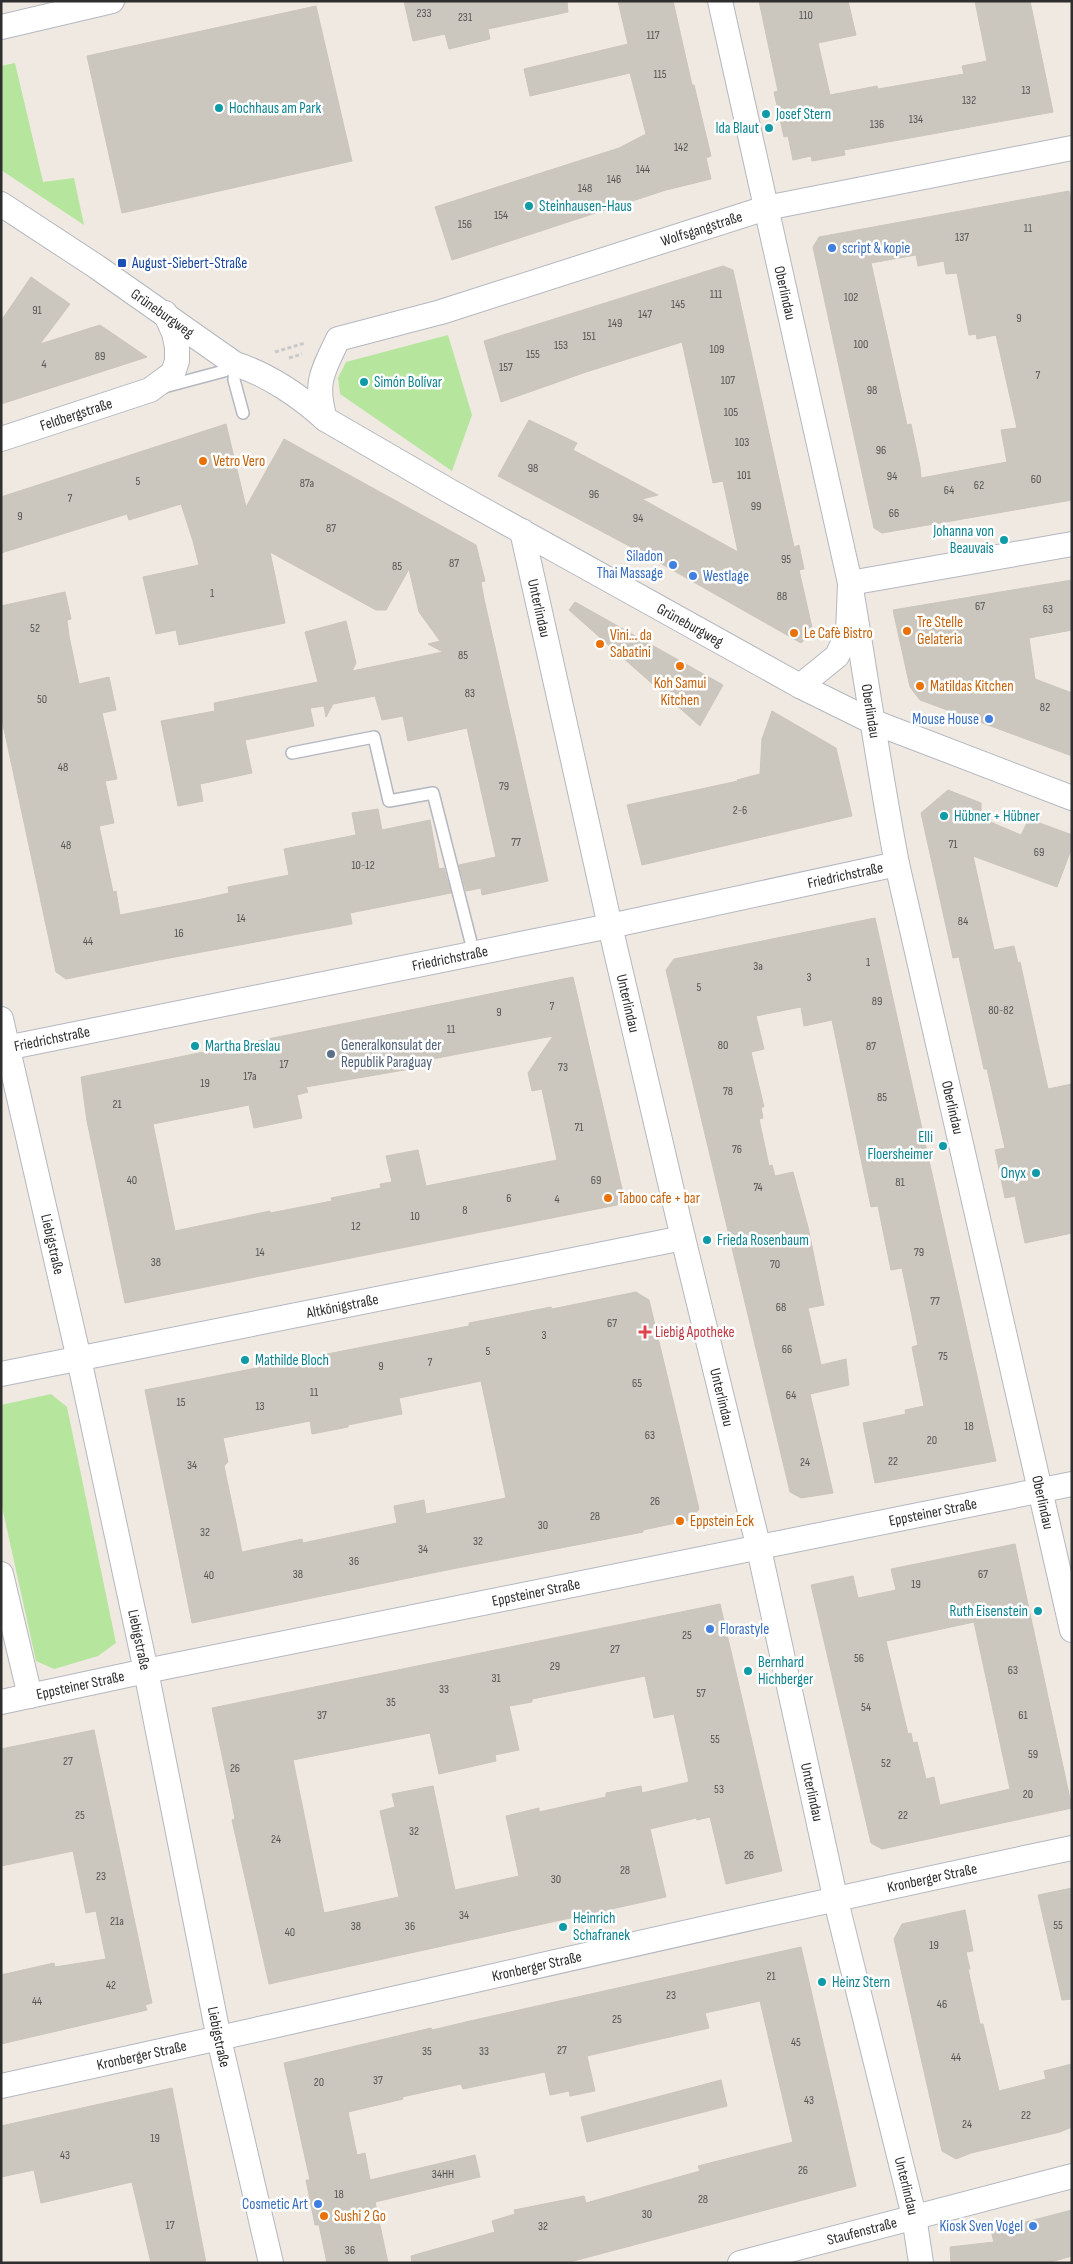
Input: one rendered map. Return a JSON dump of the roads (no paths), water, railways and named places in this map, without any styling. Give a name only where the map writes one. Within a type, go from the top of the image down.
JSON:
[{"type":"street","points":[[1,27],[80,5],[112,1]]},
{"type":"street","name":"Oberlindau","points":[[720,1],[850,583],[865,671],[871,722],[897,864],[1072,1630]]},
{"type":"street","name":"Wolfsgangstraße","points":[[325,419],[319,398],[322,373],[338,339],[440,312],[766,208],[1072,148]]},
{"type":"street","name":"Grüneburgweg","points":[[1,204],[244,366],[308,403],[325,419],[800,686],[871,722],[1072,798]]},
{"type":"street","name":"Feldbergstraße","points":[[1,439],[150,390],[173,373],[177,361],[177,347],[174,333],[164,313]]},
{"type":"street","name":"Unterlindau","points":[[522,531],[610,926],[758,1549],[835,1897],[914,2216],[921,2263]]},
{"type":"street","points":[[850,583],[1072,544]]},
{"type":"street","name":"Oberlindau","points":[[800,686],[837,656],[848,633],[850,583]]},
{"type":"street","name":"Friedrichstraße","points":[[4,1048],[610,926],[897,864]]},
{"type":"street","name":"Liebigstraße","points":[[1,1019],[4,1048],[79,1359],[146,1671],[219,2039],[271,2263]]},
{"type":"street","name":"Altkönigstraße","points":[[1,1374],[683,1238]]},
{"type":"street","name":"Eppsteiner Straße","points":[[1,1702],[1072,1484]]},
{"type":"street","points":[[1,1574],[30,1696]]},
{"type":"street","name":"Kronberger Straße","points":[[1,2086],[219,2039],[835,1897],[1072,1848]]},
{"type":"street","name":"Staufenstraße","points":[[740,2263],[1072,2176]]},
{"type":"lane","name":"Feldbergstraße","points":[[150,390],[244,366]]},
{"type":"lane","points":[[243,413],[234,380],[244,366]]},
{"type":"lane","points":[[292,754],[374,737],[389,801],[433,793],[474,954]]},
{"type":"place","name":"Hochhaus am Park","points":[[219,108]]},
{"type":"place","name":"Josef Stern","points":[[766,114]]},
{"type":"place","name":"Ida Blaut","points":[[769,128]]},
{"type":"place","name":"Steinhausen-Haus","points":[[529,206]]},
{"type":"place","name":"script & kopie","points":[[832,248]]},
{"type":"place","name":"August-Siebert-Straße","points":[[122,263]]},
{"type":"place","name":"Simón Bolívar","points":[[364,382]]},
{"type":"place","name":"Vetro Vero","points":[[203,461]]},
{"type":"place","name":"Johanna von Beauvais","points":[[1004,540]]},
{"type":"place","name":"Siladon Thai Massage","points":[[673,565]]},
{"type":"place","name":"Westlage","points":[[693,576]]},
{"type":"place","name":"Tre Stelle Gelateria","points":[[907,631]]},
{"type":"place","name":"Le Cafè Bistro","points":[[794,633]]},
{"type":"place","name":"Vini... da Sabatini","points":[[600,644]]},
{"type":"place","name":"Koh Samui Kitchen","points":[[680,666]]},
{"type":"place","name":"Matildas Kitchen","points":[[920,686]]},
{"type":"place","name":"Mouse House","points":[[989,719]]},
{"type":"place","name":"Hübner + Hübner","points":[[944,816]]},
{"type":"place","name":"Martha Breslau","points":[[195,1046]]},
{"type":"place","name":"Generalkonsulat der Republik Paraguay","points":[[331,1054]]},
{"type":"place","name":"Elli Floersheimer","points":[[943,1146]]},
{"type":"place","name":"Onyx","points":[[1036,1173]]},
{"type":"place","name":"Taboo cafe + bar","points":[[608,1198]]},
{"type":"place","name":"Frieda Rosenbaum","points":[[707,1240]]},
{"type":"place","name":"Liebig Apotheke","points":[[645,1332]]},
{"type":"place","name":"Mathilde Bloch","points":[[245,1360]]},
{"type":"place","name":"Eppstein Eck","points":[[680,1521]]},
{"type":"place","name":"Ruth Eisenstein","points":[[1038,1611]]},
{"type":"place","name":"Florastyle","points":[[710,1629]]},
{"type":"place","name":"Bernhard Hichberger","points":[[748,1671]]},
{"type":"place","name":"Heinrich Schafranek","points":[[563,1927]]},
{"type":"place","name":"Heinz Stern","points":[[822,1982]]},
{"type":"place","name":"Cosmetic Art","points":[[318,2204]]},
{"type":"place","name":"Sushi 2 Go","points":[[324,2216]]},
{"type":"place","name":"Kiosk Sven Vogel","points":[[1033,2226]]}]
